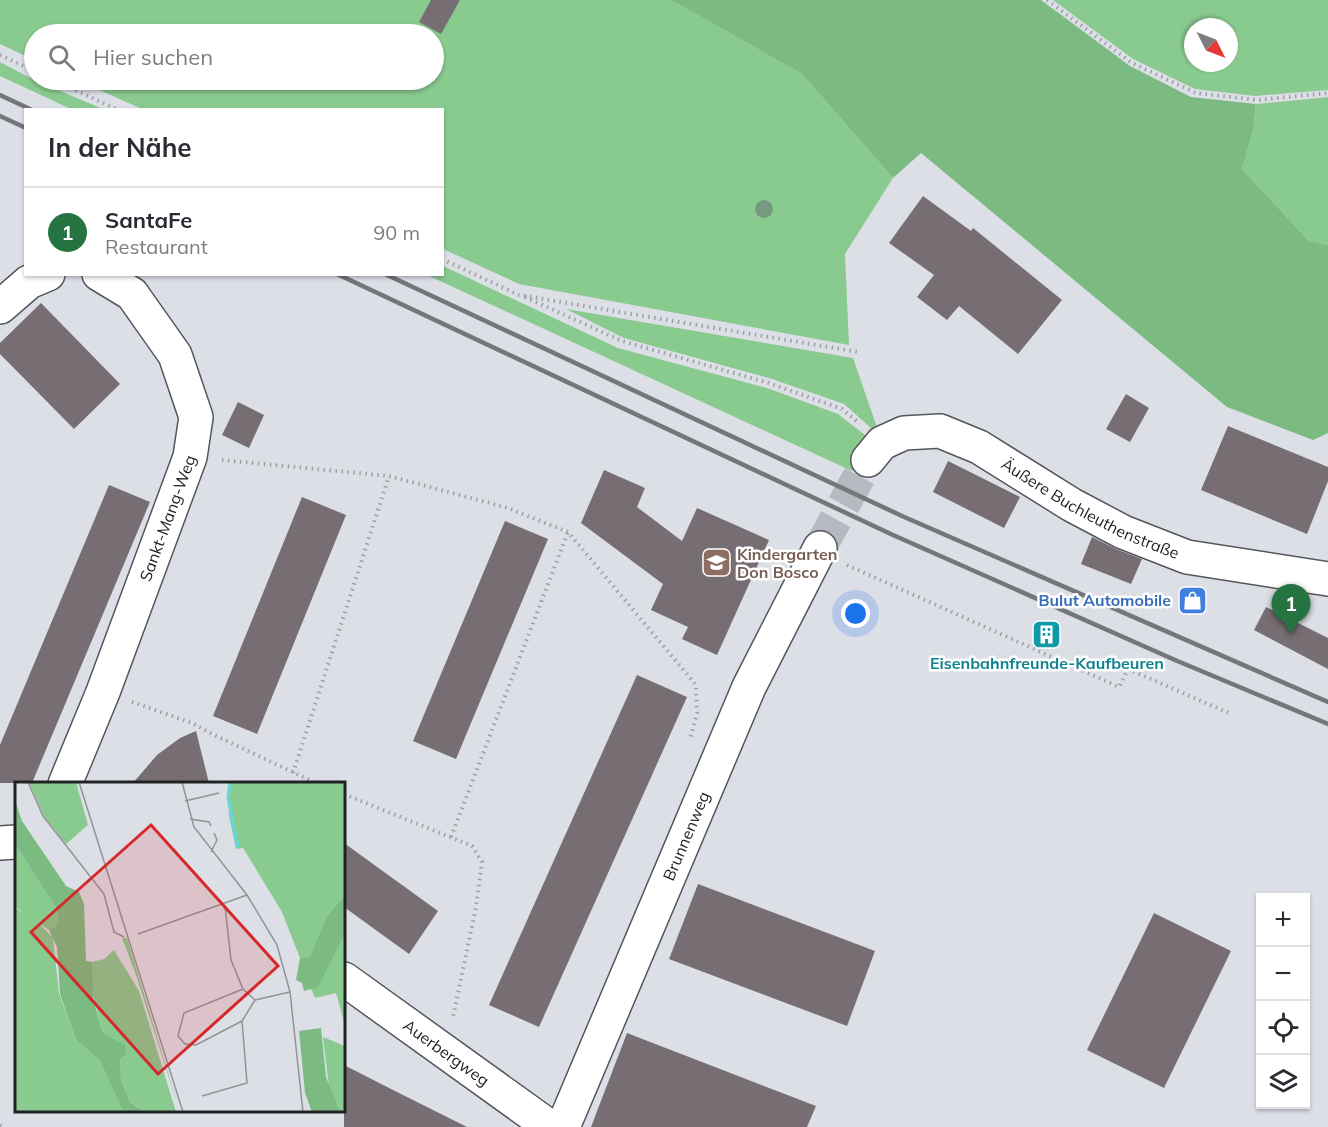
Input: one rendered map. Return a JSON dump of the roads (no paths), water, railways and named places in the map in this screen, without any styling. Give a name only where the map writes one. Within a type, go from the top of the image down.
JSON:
[{"type":"street","points":[[0,306],[29,282],[43,276]]},
{"type":"street","name":"Sankt-Mang-Weg","points":[[65,782],[103,692],[190,456],[196,417],[175,355],[132,294],[102,276]]},
{"type":"street","name":"Äußere Buchleuthenstraße","points":[[875,452],[904,433],[940,431],[979,447],[1072,505],[1123,532],[1187,557],[1328,579]]},
{"type":"street","name":"Brunnenweg","points":[[562,1127],[749,687],[820,548]]},
{"type":"street","points":[[0,843],[15,842]]},
{"type":"street","name":"Auerbergweg","points":[[345,980],[550,1127]]},
{"type":"tunnel","points":[[820,548],[868,460]]},
{"type":"railway","points":[[0,95],[28,108]]},
{"type":"railway","points":[[0,116],[24,127]]},
{"type":"railway","points":[[341,276],[893,535],[1175,660],[1328,724]]},
{"type":"railway","points":[[389,276],[902,516],[1328,702]]},
{"type":"place","name":"Kindergarten Don Bosco","points":[[716,563]]},
{"type":"place","name":"Bulut Automobile","points":[[1192,600]]},
{"type":"place","name":"SantaFe","points":[[1291,634]]},
{"type":"place","name":"Eisenbahnfreunde-Kaufbeuren","points":[[1047,635]]}]
